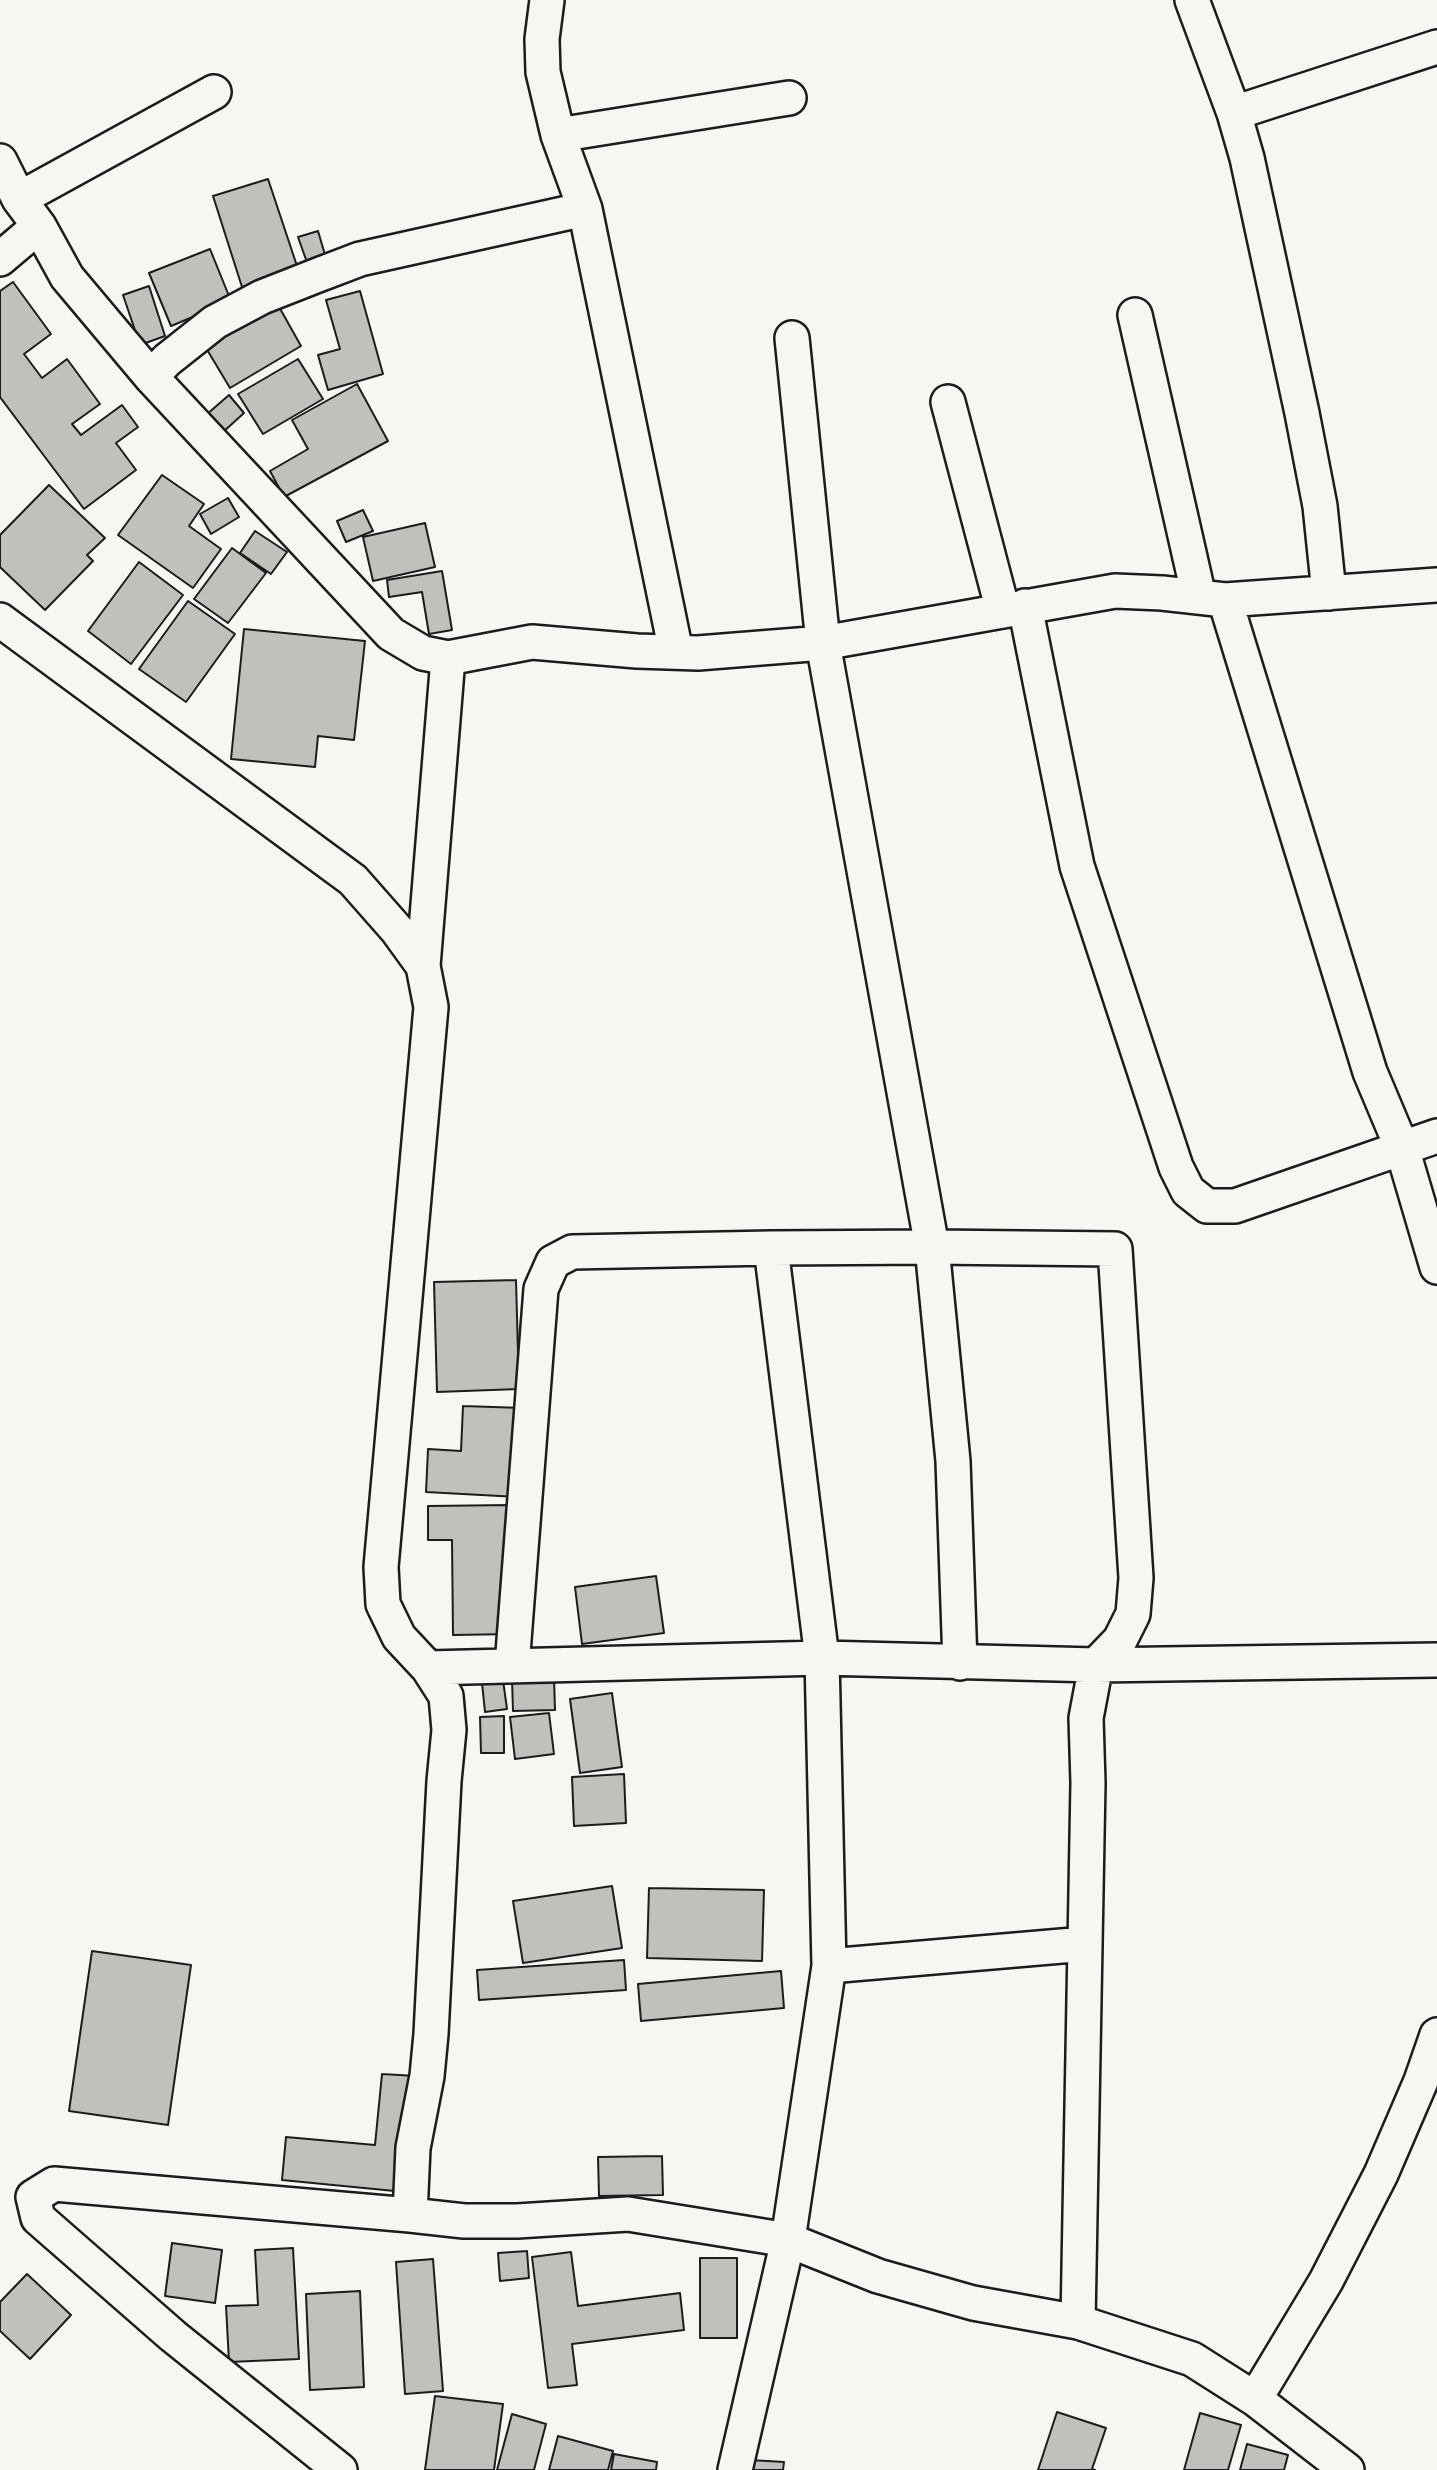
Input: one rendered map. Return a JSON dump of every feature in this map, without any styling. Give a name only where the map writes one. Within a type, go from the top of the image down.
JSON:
[{"type":"street","points":[[547,0],[542,39],[543,72],[558,135],[585,209],[676,652]]},
{"type":"street","points":[[1192,0],[1234,113],[1247,158],[1320,506],[1329,593]]},
{"type":"street","points":[[1234,113],[1437,47]]},
{"type":"street","points":[[19,199],[214,92]]},
{"type":"street","points":[[558,135],[789,98]]},
{"type":"street","points":[[0,161],[19,199],[39,226],[66,278],[151,377],[391,634],[423,653],[448,658],[532,642],[698,653],[823,643],[1115,591],[1212,598],[1437,585]]},
{"type":"street","points":[[151,377],[167,360],[215,322],[262,297],[318,275],[360,259],[585,209]]},
{"type":"street","points":[[0,259],[39,226]]},
{"type":"street","points":[[1135,315],[1212,598],[1370,1072],[1402,1148],[1437,1267]]},
{"type":"street","points":[[792,338],[823,643],[932,1247],[953,1461],[960,1663]]},
{"type":"street","points":[[948,402],[1014,608],[1077,866],[1176,1167],[1188,1191],[1207,1206],[1235,1206],[1437,1136]]},
{"type":"street","points":[[0,620],[353,880],[397,930],[422,966]]},
{"type":"street","points":[[410,2215],[413,2148],[427,2076],[431,2034],[449,1730],[446,1696],[428,1668],[399,1637],[383,1604],[381,1567],[431,1007],[422,966],[448,658]]},
{"type":"street","points":[[512,1666],[541,1289],[553,1262],[572,1252],[932,1247],[1115,1249],[1136,1578],[1133,1614],[1120,1640],[1096,1665],[1086,1718],[1088,1783],[1078,2322]]},
{"type":"street","points":[[735,2470],[788,2240],[829,1966],[822,1658],[771,1248]]},
{"type":"street","points":[[428,1668],[822,1658],[1096,1665],[1437,1660]]},
{"type":"street","points":[[829,1966],[1085,1944]]},
{"type":"street","points":[[1255,2399],[1326,2281],[1381,2174],[1421,2081],[1437,2035]]},
{"type":"street","points":[[340,2470],[173,2336],[38,2218],[33,2197],[54,2184],[464,2221],[517,2221],[628,2214],[788,2240],[878,2276],[973,2302],[1078,2322],[1192,2359],[1255,2399],[1347,2470]]},
{"type":"building","points":[[268,179],[298,269],[242,287],[213,196]]},
{"type":"building","points":[[318,231],[328,265],[310,271],[298,237]]},
{"type":"building","points":[[210,249],[231,301],[171,326],[149,273]]},
{"type":"building","points":[[13,282],[51,334],[24,354],[42,378],[67,359],[100,404],[72,424],[81,435],[122,405],[138,427],[116,443],[136,470],[84,509],[0,397],[0,291]]},
{"type":"building","points":[[149,286],[165,336],[140,345],[123,295]]},
{"type":"building","points":[[360,291],[383,374],[328,390],[318,355],[340,349],[326,300]]},
{"type":"building","points":[[278,305],[301,346],[230,388],[206,348]]},
{"type":"building","points":[[298,359],[323,399],[263,434],[238,394]]},
{"type":"building","points":[[357,384],[388,441],[284,497],[270,471],[308,449],[292,420]]},
{"type":"building","points":[[229,395],[244,413],[222,433],[206,415]]},
{"type":"building","points":[[162,475],[204,504],[189,526],[221,549],[193,588],[118,535]]},
{"type":"building","points":[[49,485],[105,538],[87,555],[93,561],[45,610],[0,567],[0,535]]},
{"type":"building","points":[[228,498],[239,517],[211,534],[200,514]]},
{"type":"building","points":[[363,510],[373,531],[346,542],[337,521]]},
{"type":"building","points":[[425,523],[435,567],[373,581],[363,537]]},
{"type":"building","points":[[255,531],[287,552],[271,574],[240,553]]},
{"type":"building","points":[[232,548],[266,573],[228,623],[194,599]]},
{"type":"building","points":[[139,562],[183,595],[131,664],[88,631]]},
{"type":"building","points":[[442,571],[452,630],[429,634],[422,592],[389,597],[387,580]]},
{"type":"building","points":[[188,601],[235,634],[186,702],[139,669]]},
{"type":"building","points":[[244,629],[365,641],[354,740],[318,736],[315,767],[231,759]]},
{"type":"building","points":[[516,1280],[519,1389],[437,1392],[434,1282]]},
{"type":"building","points":[[463,1406],[523,1408],[518,1497],[426,1492],[428,1449],[461,1451]]},
{"type":"building","points":[[512,1505],[513,1634],[453,1635],[452,1540],[428,1540],[428,1506]]},
{"type":"building","points":[[656,1576],[664,1633],[582,1644],[575,1587]]},
{"type":"building","points":[[554,1678],[555,1710],[513,1711],[512,1679]]},
{"type":"building","points":[[503,1680],[507,1709],[485,1712],[482,1683]]},
{"type":"building","points":[[612,1693],[622,1767],[580,1773],[570,1699]]},
{"type":"building","points":[[549,1713],[554,1754],[515,1759],[510,1717]]},
{"type":"building","points":[[504,1716],[504,1753],[481,1753],[480,1717]]},
{"type":"building","points":[[624,1774],[626,1823],[574,1826],[572,1777]]},
{"type":"building","points":[[612,1886],[622,1948],[523,1963],[513,1901]]},
{"type":"building","points":[[649,1888],[764,1890],[762,1961],[647,1958]]},
{"type":"building","points":[[92,1951],[191,1965],[168,2125],[69,2111]]},
{"type":"building","points":[[624,1960],[626,1990],[479,2000],[477,1970]]},
{"type":"building","points":[[781,1971],[784,2008],[641,2021],[638,1984]]},
{"type":"building","points":[[382,2074],[416,2076],[405,2192],[282,2180],[286,2137],[375,2145]]},
{"type":"building","points":[[662,2156],[663,2195],[599,2196],[598,2157]]},
{"type":"building","points":[[172,2243],[222,2250],[215,2303],[165,2296]]},
{"type":"building","points":[[293,2248],[299,2359],[229,2362],[226,2306],[258,2305],[255,2250]]},
{"type":"building","points":[[527,2251],[529,2278],[500,2281],[498,2253]]},
{"type":"building","points":[[571,2252],[578,2306],[680,2293],[684,2330],[572,2344],[577,2385],[548,2388],[532,2257]]},
{"type":"building","points":[[700,2258],[737,2258],[737,2338],[700,2338]]},
{"type":"building","points":[[433,2259],[443,2391],[405,2394],[396,2262]]},
{"type":"building","points":[[27,2274],[71,2315],[30,2359],[0,2331],[0,2302]]},
{"type":"building","points":[[360,2291],[364,2387],[310,2390],[306,2294]]},
{"type":"building","points":[[435,2396],[503,2404],[494,2470],[425,2470]]},
{"type":"building","points":[[1057,2412],[1106,2428],[1092,2469],[1095,2470],[1038,2470]]},
{"type":"building","points":[[1200,2413],[1241,2425],[1228,2470],[1184,2470]]},
{"type":"building","points":[[512,2414],[546,2424],[534,2470],[497,2470]]},
{"type":"building","points":[[558,2436],[613,2451],[608,2470],[549,2470]]},
{"type":"building","points":[[1247,2444],[1288,2455],[1284,2470],[1240,2470]]},
{"type":"building","points":[[614,2454],[657,2462],[656,2470],[611,2470]]},
{"type":"building","points":[[750,2460],[784,2462],[783,2470],[750,2470]]}]
